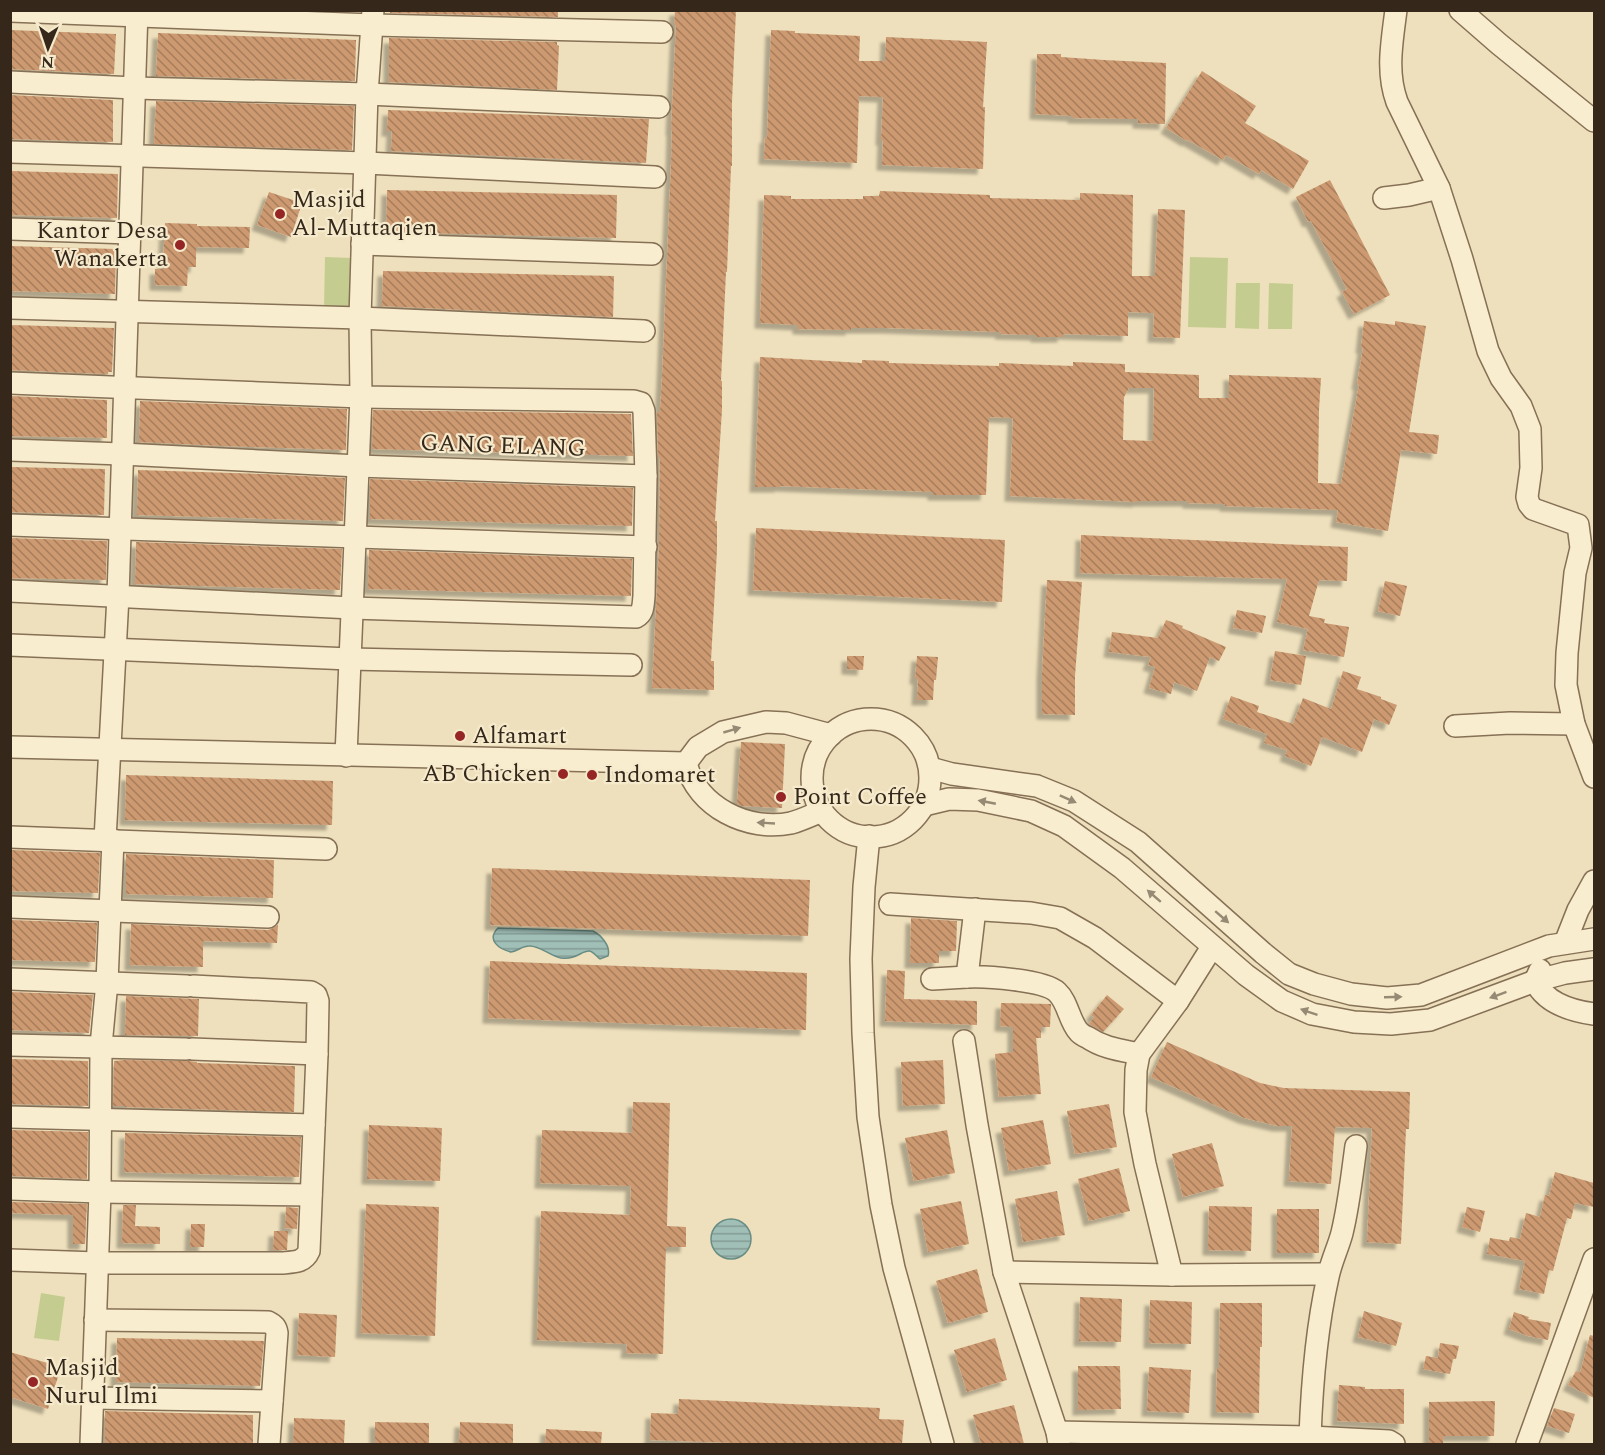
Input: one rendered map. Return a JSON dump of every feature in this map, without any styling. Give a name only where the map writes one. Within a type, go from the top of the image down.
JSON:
[{"type":"street","points":[[1396,10],[1390,62],[1393,91],[1439,188],[1488,351],[1502,378],[1521,406],[1530,429],[1531,468],[1527,497],[1529,504],[1533,509],[1586,526],[1575,573],[1566,685],[1574,724],[1594,777]]},
{"type":"street","points":[[1460,10],[1594,121]]},
{"type":"street","points":[[10,11],[373,18],[662,32]]},
{"type":"street","points":[[91,1444],[100,1192],[101,1047],[110,911],[110,750],[118,596],[137,13]]},
{"type":"street","points":[[346,756],[361,397],[360,318],[367,94],[373,18]]},
{"type":"street","points":[[10,82],[659,107]]},
{"type":"street","points":[[10,152],[366,163],[656,177]]},
{"type":"street","points":[[1384,198],[1439,188]]},
{"type":"street","points":[[10,229],[130,232]]},
{"type":"street","points":[[362,244],[652,254]]},
{"type":"street","points":[[10,308],[360,318],[644,331]]},
{"type":"street","points":[[10,383],[361,397],[638,401],[644,411],[646,476],[644,596],[642,610],[636,617],[352,608],[10,591]]},
{"type":"street","name":"GANG ELANG","points":[[10,450],[646,476]]},
{"type":"street","points":[[10,525],[646,547]]},
{"type":"street","points":[[10,645],[350,659],[632,665]]},
{"type":"street","points":[[872,719],[888,721],[903,728],[916,739],[925,752],[930,768],[930,787],[924,805],[915,818],[901,829],[886,835],[869,836],[843,829],[831,821],[822,811],[815,796],[812,779],[814,763],[820,748],[831,735],[843,726],[872,719]]},
{"type":"street","points":[[686,763],[698,747],[723,732],[766,722],[786,723],[831,735]]},
{"type":"street","points":[[1455,726],[1510,723],[1574,724]]},
{"type":"street","points":[[10,747],[686,763]]},
{"type":"street","points":[[686,763],[689,775],[697,788],[713,804],[748,822],[790,823],[822,811]]},
{"type":"street","points":[[930,768],[952,774],[1037,786],[1074,801],[1138,842],[1289,974],[1314,984],[1351,994],[1386,998],[1422,996],[1557,945],[1594,939]]},
{"type":"street","points":[[924,805],[949,799],[978,800],[1031,811],[1064,826],[1122,868],[1246,975],[1282,1001],[1312,1014],[1354,1022],[1391,1024],[1430,1020],[1535,981],[1565,973],[1594,969]]},
{"type":"street","points":[[869,836],[861,959],[868,1118],[881,1205],[894,1268],[943,1444]]},
{"type":"street","points":[[10,837],[326,849]]},
{"type":"street","points":[[1535,981],[1594,881]]},
{"type":"street","points":[[890,904],[1031,913],[1060,918],[1095,938],[1178,1001]]},
{"type":"street","points":[[10,907],[268,917]]},
{"type":"street","points":[[967,977],[975,909]]},
{"type":"street","points":[[1172,1275],[1135,1112],[1136,1071],[1139,1054],[1178,1001],[1212,947]]},
{"type":"street","points":[[932,979],[986,976],[1043,985],[1057,991],[1079,1033],[1097,1044],[1139,1054]]},
{"type":"street","points":[[10,979],[311,992],[316,995],[318,1001],[307,1256],[298,1262],[281,1263],[97,1263],[10,1260]]},
{"type":"street","points":[[1535,981],[1538,988],[1558,1004],[1594,1014]]},
{"type":"street","points":[[964,1041],[1004,1272],[1058,1438],[1310,1437],[1389,1441],[1394,1444]]},
{"type":"street","points":[[10,1045],[317,1053]]},
{"type":"street","points":[[10,1117],[314,1125]]},
{"type":"street","points":[[1310,1437],[1317,1337],[1328,1274],[1349,1199],[1356,1146]]},
{"type":"street","points":[[10,1189],[311,1195]]},
{"type":"street","points":[[1527,1444],[1594,1259]]},
{"type":"street","points":[[1004,1272],[1172,1275],[1328,1274]]},
{"type":"street","points":[[95,1320],[268,1322],[274,1326],[277,1333],[269,1444]]},
{"type":"street","points":[[92,1398],[272,1401]]},
{"type":"green space","points":[[325,257],[352,258],[351,307],[324,307]]},
{"type":"green space","points":[[1190,257],[1228,258],[1226,328],[1188,327]]},
{"type":"green space","points":[[1236,283],[1260,283],[1259,329],[1235,328]]},
{"type":"green space","points":[[1269,283],[1293,284],[1292,329],[1268,329]]},
{"type":"green space","points":[[41,1293],[65,1297],[59,1341],[34,1338]]},
{"type":"water","points":[[498,928],[593,931],[605,941],[609,952],[608,956],[600,959],[589,951],[571,958],[561,958],[533,946],[511,952],[502,949],[494,940],[493,936]]},
{"type":"water","points":[[731,1219],[739,1220],[745,1225],[750,1231],[750,1247],[745,1253],[739,1258],[731,1259],[723,1258],[717,1253],[712,1247],[711,1239],[712,1231],[717,1225],[723,1220]]},
{"type":"building","points":[[390,10],[558,10],[558,17],[390,13]]},
{"type":"building","points":[[675,10],[736,10],[732,166],[721,381],[722,410],[715,521],[717,521],[717,550],[711,661],[714,661],[714,690],[652,688],[659,547],[660,457],[658,457],[657,412],[660,412],[662,378]]},
{"type":"building","points":[[10,30],[116,34],[114,74],[10,69]]},
{"type":"building","points":[[771,30],[860,36],[859,61],[885,61],[886,37],[987,42],[983,107],[985,107],[983,169],[882,165],[883,97],[859,96],[857,163],[764,159],[765,137],[767,138]]},
{"type":"building","points":[[158,33],[356,40],[355,81],[156,76]]},
{"type":"building","points":[[389,38],[557,42],[559,46],[557,90],[389,82]]},
{"type":"building","points":[[1037,54],[1166,63],[1165,124],[1138,123],[1138,119],[1073,118],[1073,116],[1035,114]]},
{"type":"building","points":[[1202,71],[1256,106],[1245,123],[1309,161],[1293,189],[1261,170],[1259,174],[1226,155],[1223,160],[1166,128]]},
{"type":"building","points":[[10,95],[113,100],[113,142],[10,139]]},
{"type":"building","points":[[156,101],[354,106],[352,150],[154,144]]},
{"type":"building","points":[[388,110],[649,119],[646,163],[391,151],[392,131],[387,131]]},
{"type":"building","points":[[10,171],[118,174],[117,218],[10,215]]},
{"type":"building","points":[[1330,180],[1390,295],[1354,314],[1342,292],[1347,289],[1296,197]]},
{"type":"building","points":[[387,190],[617,195],[616,238],[386,232]]},
{"type":"building","points":[[880,191],[990,195],[990,198],[1080,200],[1080,193],[1133,195],[1132,276],[1155,276],[1158,209],[1185,210],[1180,338],[1153,337],[1154,313],[1128,312],[1128,336],[1063,334],[1063,337],[1036,337],[1036,335],[1000,334],[1001,332],[888,328],[798,329],[798,325],[760,323],[764,195],[791,196],[791,199],[863,199],[863,196],[879,196]]},
{"type":"building","name":"Masjid Al-Muttaqien","points":[[269,192],[302,203],[291,237],[257,225]]},
{"type":"building","points":[[165,223],[250,227],[249,248],[196,247],[196,267],[188,267],[187,286],[155,285],[155,269],[163,269]]},
{"type":"building","points":[[10,246],[116,249],[115,294],[10,291]]},
{"type":"building","points":[[383,271],[614,276],[613,317],[382,306]]},
{"type":"building","points":[[1364,321],[1395,325],[1395,321],[1426,326],[1409,432],[1439,435],[1437,454],[1401,450],[1388,531],[1336,522],[1338,510],[1225,506],[1225,504],[1188,503],[1188,501],[1138,502],[1010,496],[1013,418],[989,417],[986,495],[933,495],[933,492],[780,486],[755,487],[760,357],[862,363],[862,360],[889,361],[889,363],[999,366],[999,363],[1073,366],[1073,362],[1125,364],[1125,372],[1199,375],[1199,398],[1229,398],[1229,375],[1321,378],[1318,483],[1341,484],[1359,385],[1357,384],[1363,348],[1361,348]],"holes":[[[1129,388],[1154,388],[1153,441],[1123,440],[1124,397]]]},
{"type":"building","points":[[11,325],[114,328],[112,372],[108,374],[10,370]]},
{"type":"building","points":[[10,396],[107,400],[107,438],[10,436]]},
{"type":"building","points":[[140,401],[347,409],[346,450],[139,442]]},
{"type":"building","points":[[373,410],[631,414],[633,456],[372,449]]},
{"type":"building","points":[[10,467],[105,469],[104,515],[10,512]]},
{"type":"building","points":[[138,470],[345,478],[343,521],[137,515]]},
{"type":"building","points":[[370,479],[633,488],[632,526],[370,519]]},
{"type":"building","points":[[756,528],[1005,540],[1002,602],[753,590]]},
{"type":"building","points":[[1081,535],[1348,547],[1347,581],[1319,580],[1309,616],[1325,619],[1324,623],[1349,627],[1344,657],[1303,650],[1308,629],[1277,622],[1287,579],[1080,573]]},
{"type":"building","points":[[10,538],[107,541],[106,580],[10,578]]},
{"type":"building","points":[[136,542],[342,549],[340,590],[135,584]]},
{"type":"building","points":[[369,550],[632,559],[631,596],[368,589]]},
{"type":"building","points":[[1047,580],[1082,582],[1075,676],[1075,715],[1042,714]]},
{"type":"building","points":[[1385,581],[1407,586],[1400,616],[1378,611]]},
{"type":"building","points":[[1237,610],[1266,616],[1262,633],[1233,628]]},
{"type":"building","points":[[1166,620],[1226,647],[1219,661],[1210,657],[1197,691],[1174,682],[1171,694],[1149,688],[1155,667],[1148,665],[1151,657],[1109,652],[1112,632],[1158,638]]},
{"type":"building","points":[[1275,651],[1306,656],[1301,685],[1270,680]]},
{"type":"building","points":[[847,656],[864,656],[863,670],[847,669]]},
{"type":"building","points":[[917,656],[938,657],[933,700],[917,700],[918,679],[915,679]]},
{"type":"building","points":[[1343,671],[1361,677],[1357,689],[1397,705],[1389,725],[1374,719],[1362,752],[1322,737],[1311,766],[1285,756],[1287,750],[1264,743],[1267,734],[1223,719],[1231,696],[1259,706],[1257,712],[1293,724],[1303,698],[1331,709]]},
{"type":"building","points":[[741,742],[785,744],[782,808],[737,804]]},
{"type":"building","points":[[126,775],[333,781],[332,825],[125,820]]},
{"type":"building","points":[[10,850],[100,853],[98,893],[10,891]]},
{"type":"building","points":[[126,854],[274,860],[273,898],[126,894]]},
{"type":"building","points":[[492,868],[810,880],[808,936],[490,925]]},
{"type":"building","points":[[911,918],[957,921],[956,951],[939,951],[939,963],[910,963]]},
{"type":"building","points":[[10,920],[97,923],[95,962],[10,960]]},
{"type":"building","points":[[131,924],[268,930],[278,925],[277,943],[203,941],[203,967],[130,965]]},
{"type":"building","points":[[490,961],[807,973],[806,1030],[488,1018]]},
{"type":"building","points":[[887,970],[905,971],[904,999],[977,1001],[977,1025],[885,1021]]},
{"type":"building","points":[[10,992],[93,995],[89,1033],[10,1030]]},
{"type":"building","points":[[1107,995],[1124,1009],[1103,1032],[1089,1024],[1094,1017],[1091,1015]]},
{"type":"building","points":[[126,996],[199,999],[198,1036],[125,1035]]},
{"type":"building","points":[[1001,1003],[1051,1004],[1050,1027],[1041,1027],[1041,1038],[1036,1038],[1041,1094],[999,1097],[995,1054],[1013,1052],[1013,1027],[1000,1026]]},
{"type":"building","points":[[1167,1042],[1260,1083],[1284,1088],[1410,1092],[1409,1129],[1406,1129],[1401,1244],[1367,1242],[1372,1128],[1335,1127],[1331,1184],[1289,1181],[1292,1126],[1278,1126],[1244,1118],[1151,1077]]},
{"type":"building","points":[[10,1059],[88,1061],[88,1106],[10,1104]]},
{"type":"building","points":[[943,1060],[945,1104],[903,1106],[901,1062]]},
{"type":"building","points":[[114,1061],[295,1066],[294,1112],[113,1106]]},
{"type":"building","points":[[633,1102],[670,1103],[667,1226],[686,1227],[686,1247],[666,1247],[663,1354],[626,1353],[627,1344],[537,1340],[541,1211],[630,1215],[631,1186],[540,1183],[542,1130],[632,1133]]},
{"type":"building","points":[[1109,1104],[1117,1147],[1075,1154],[1067,1111]]},
{"type":"building","points":[[1043,1120],[1051,1164],[1009,1171],[1001,1128]]},
{"type":"building","points":[[369,1125],[442,1128],[440,1181],[367,1179]]},
{"type":"building","points":[[10,1130],[88,1132],[87,1179],[10,1176]]},
{"type":"building","points":[[947,1130],[955,1173],[914,1181],[905,1138]]},
{"type":"building","points":[[125,1133],[301,1137],[299,1177],[124,1172]]},
{"type":"building","points":[[1212,1143],[1224,1186],[1183,1197],[1172,1154]]},
{"type":"building","points":[[1119,1168],[1130,1211],[1089,1221],[1078,1179]]},
{"type":"building","points":[[1555,1172],[1594,1183],[1594,1207],[1575,1203],[1571,1219],[1567,1218],[1553,1271],[1549,1270],[1544,1294],[1519,1289],[1525,1261],[1487,1254],[1490,1238],[1509,1241],[1510,1237],[1520,1239],[1526,1213],[1540,1217],[1545,1195],[1549,1196]]},
{"type":"building","points":[[1057,1191],[1065,1235],[1023,1242],[1015,1199]]},
{"type":"building","points":[[961,1201],[969,1244],[928,1252],[920,1209]]},
{"type":"building","points":[[10,1202],[87,1204],[85,1244],[73,1244],[73,1215],[10,1213]]},
{"type":"building","points":[[366,1204],[439,1207],[435,1336],[361,1333]]},
{"type":"building","points":[[123,1205],[136,1205],[135,1226],[160,1227],[160,1244],[122,1243]]},
{"type":"building","points":[[1209,1206],[1252,1207],[1251,1251],[1208,1250]]},
{"type":"building","points":[[286,1207],[298,1208],[297,1229],[285,1228]]},
{"type":"building","points":[[1467,1207],[1485,1211],[1480,1232],[1462,1227]]},
{"type":"building","points":[[1277,1209],[1319,1209],[1319,1253],[1277,1253]]},
{"type":"building","points":[[191,1224],[205,1224],[204,1247],[190,1247]]},
{"type":"building","points":[[274,1231],[288,1231],[287,1250],[273,1250]]},
{"type":"building","points":[[977,1269],[988,1312],[948,1323],[936,1281]]},
{"type":"building","points":[[1080,1297],[1122,1299],[1121,1342],[1079,1341]]},
{"type":"building","points":[[1150,1300],[1192,1302],[1191,1344],[1149,1343]]},
{"type":"building","points":[[1220,1303],[1262,1303],[1259,1413],[1216,1412]]},
{"type":"building","points":[[1364,1311],[1402,1323],[1396,1346],[1358,1337]]},
{"type":"building","points":[[1514,1312],[1529,1317],[1528,1319],[1551,1323],[1548,1340],[1509,1329]]},
{"type":"building","points":[[299,1313],[337,1315],[335,1357],[297,1355]]},
{"type":"building","points":[[1590,1335],[1594,1336],[1594,1398],[1568,1385],[1576,1371],[1580,1373]]},
{"type":"building","points":[[117,1338],[264,1341],[260,1386],[116,1382]]},
{"type":"building","points":[[995,1338],[1007,1380],[967,1392],[954,1350]]},
{"type":"building","points":[[1440,1343],[1459,1346],[1450,1374],[1423,1369],[1426,1356],[1438,1358]]},
{"type":"building","name":"Masjid Nurul Ilmi","points":[[10,1352],[61,1367],[48,1409],[10,1397]]},
{"type":"building","points":[[1078,1366],[1120,1366],[1121,1409],[1078,1410]]},
{"type":"building","points":[[1149,1367],[1191,1370],[1189,1413],[1147,1411]]},
{"type":"building","points":[[1339,1385],[1365,1387],[1365,1389],[1404,1389],[1404,1424],[1337,1421]]},
{"type":"building","points":[[679,1399],[880,1408],[879,1419],[904,1420],[902,1444],[762,1444],[650,1440],[651,1413],[678,1414]]},
{"type":"building","points":[[1495,1401],[1494,1436],[1444,1436],[1443,1444],[1429,1444],[1429,1402]]},
{"type":"building","points":[[1014,1405],[1024,1444],[981,1444],[973,1415]]},
{"type":"building","points":[[1554,1408],[1575,1414],[1569,1433],[1547,1426]]},
{"type":"building","points":[[105,1411],[253,1415],[253,1444],[105,1444]]},
{"type":"building","points":[[294,1418],[345,1420],[344,1444],[293,1444]]},
{"type":"building","points":[[375,1422],[429,1423],[429,1444],[375,1444]]},
{"type":"building","points":[[460,1422],[513,1424],[513,1444],[459,1444]]},
{"type":"building","points":[[546,1429],[602,1432],[601,1444],[545,1444]]},
{"type":"place","name":"Masjid Al-Muttaqien","points":[[280,214]]},
{"type":"place","name":"Kantor Desa Wanakerta","points":[[180,245]]},
{"type":"place","name":"Alfamart","points":[[460,736]]},
{"type":"place","name":"AB Chicken","points":[[563,774]]},
{"type":"place","name":"Indomaret","points":[[592,775]]},
{"type":"place","name":"Point Coffee","points":[[781,797]]},
{"type":"place","name":"Masjid Nurul Ilmi","points":[[33,1382]]}]
